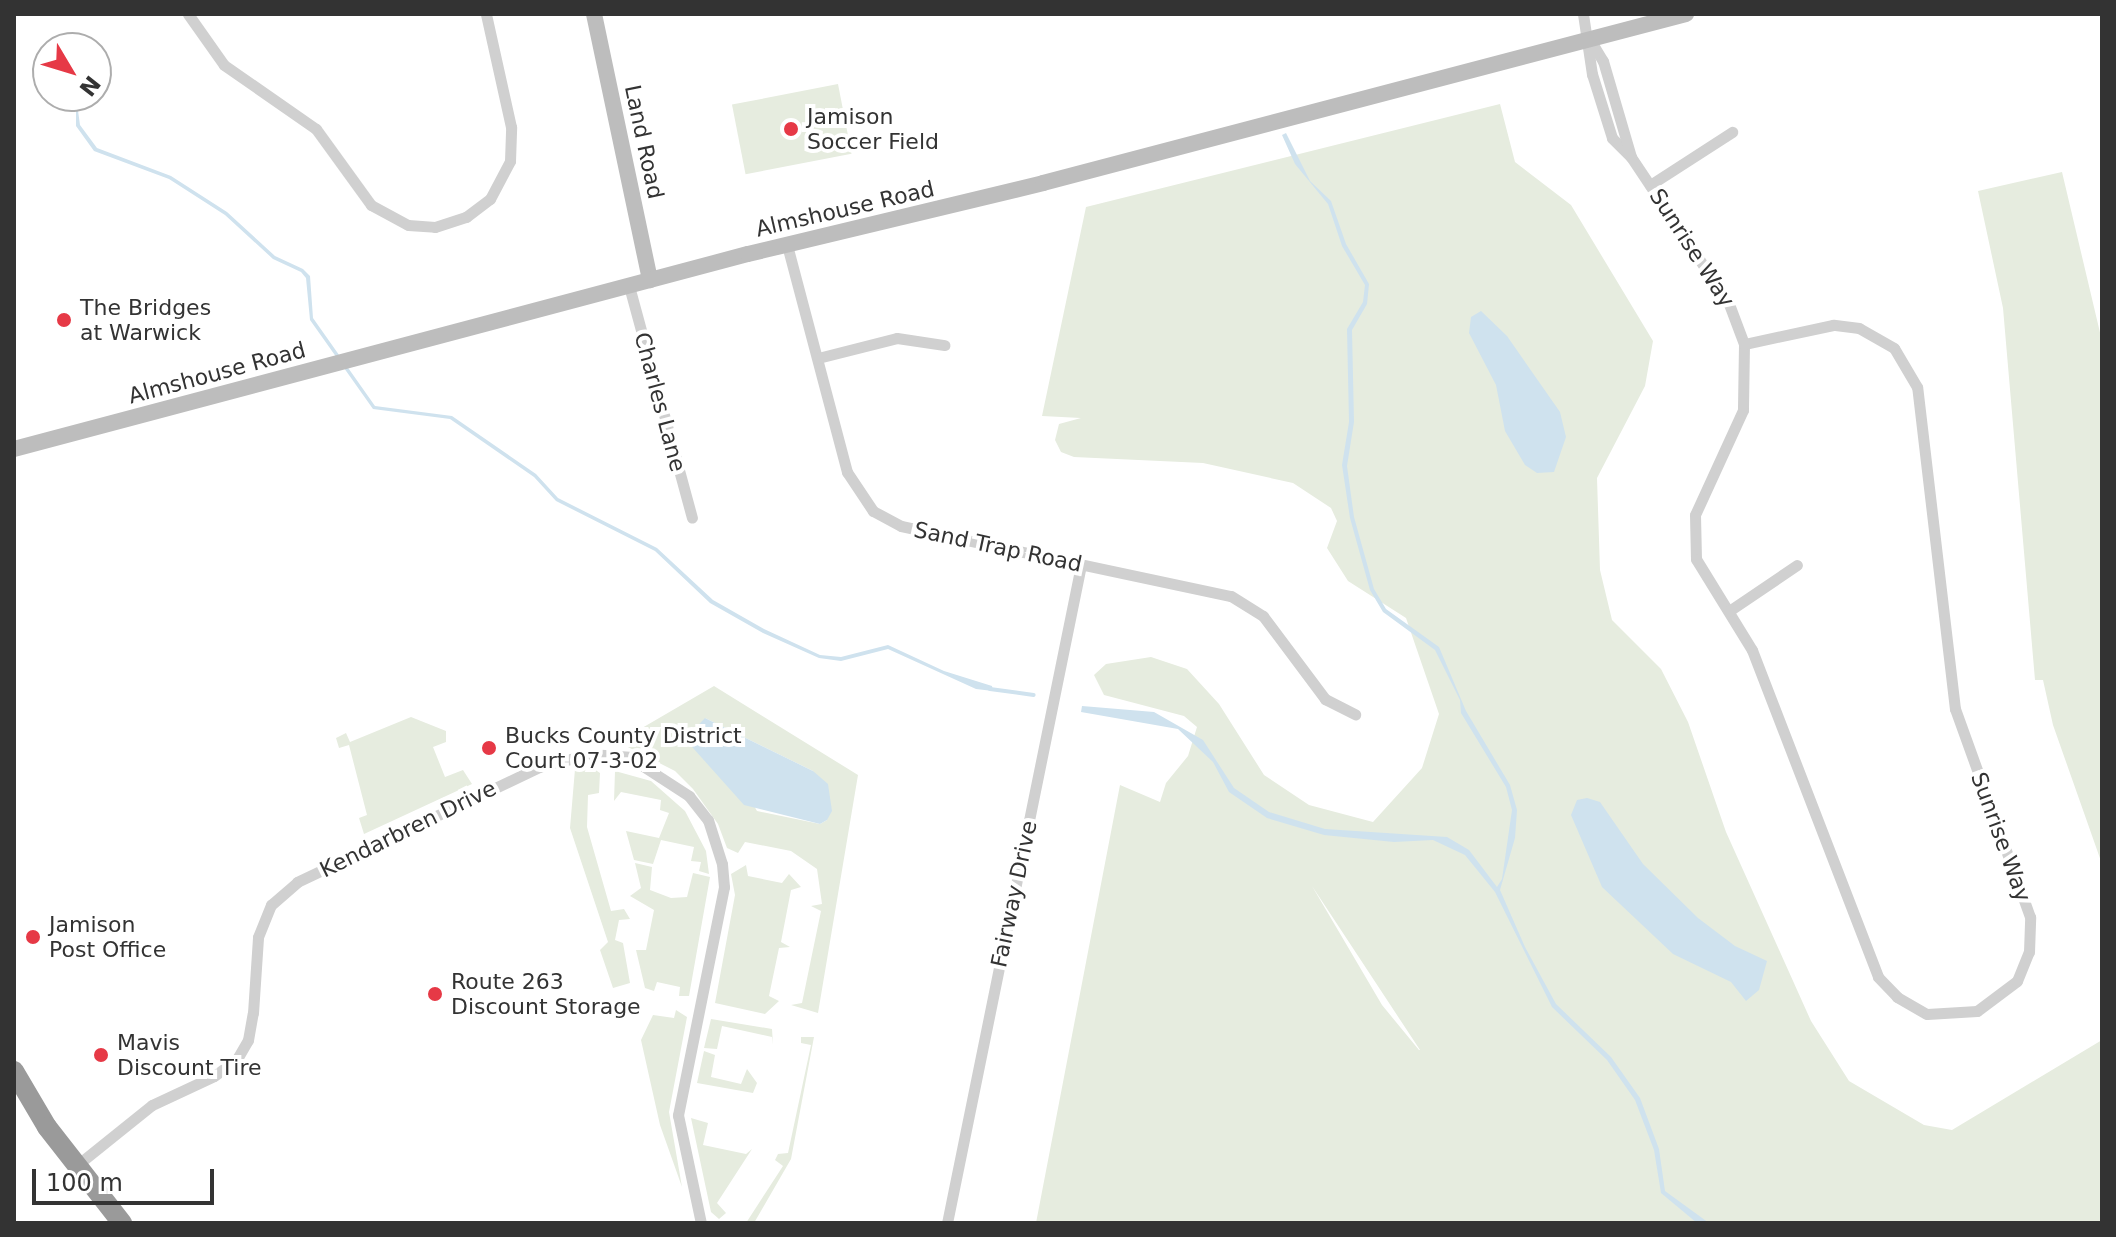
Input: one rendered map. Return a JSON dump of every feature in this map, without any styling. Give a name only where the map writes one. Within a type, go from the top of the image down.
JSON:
[{"type":"highway","points":[[14,1071],[76,1166],[122,1223]]},
{"type":"main road","name":"Land Road","points":[[594,14],[650,280]]},
{"type":"main road","name":"Almshouse Road","points":[[14,449],[650,280],[1686,14]]},
{"type":"street","points":[[188,14],[224,65],[316,129],[371,205],[408,225],[435,227],[477,211],[500,186],[510,161],[511,127],[486,14]]},
{"type":"street","name":"Sunrise Way","points":[[1583,14],[1589,38],[1603,61],[1631,157],[1729,304],[1744,344],[1743,410],[1702,497],[1693,531],[1703,574],[1752,650],[1878,977],[1897,997],[1927,1014],[1956,1015],[1998,999],[2024,967],[2030,917],[1955,709],[1924,438],[1911,371],[1885,340],[1842,325],[1744,344]]},
{"type":"street","points":[[1650,185],[1732,132]]},
{"type":"street","name":"Sand Trap Road","points":[[787,245],[853,487],[879,516],[901,526],[1214,591],[1248,604],[1266,620],[1319,694],[1355,714]]},
{"type":"street","name":"Charles Lane","points":[[629,286],[692,518]]},
{"type":"street","points":[[818,358],[897,338],[944,345]]},
{"type":"street","name":"Fairway Drive","points":[[947,1223],[1081,565]]},
{"type":"street","points":[[1729,611],[1797,565]]},
{"type":"street","name":"Kendarbren Drive","points":[[76,1166],[152,1105],[214,1076],[237,1059],[248,1040],[253,1013],[258,937],[271,905],[297,882],[539,767],[590,754],[629,757],[689,796],[708,820],[722,864],[724,887],[678,1115],[701,1223]]},
{"type":"shaded area","name":"Jamison Soccer Field","points":[[838,84],[852,154],[746,174],[732,105]]},
{"type":"shaded area","points":[[1500,104],[1515,162],[1571,205],[1653,341],[1645,386],[1597,478],[1600,570],[1612,620],[1661,669],[1688,722],[1726,832],[1811,1021],[1849,1081],[1924,1125],[1952,1130],[2102,1040],[2102,1223],[1036,1223],[1120,785],[1160,802],[1166,783],[1188,756],[1197,727],[1184,716],[1104,695],[1094,675],[1106,664],[1151,657],[1187,669],[1219,704],[1264,775],[1309,805],[1373,822],[1422,768],[1439,714],[1406,618],[1348,581],[1327,548],[1337,521],[1331,508],[1293,483],[1203,463],[1074,457],[1061,452],[1055,440],[1059,424],[1081,418],[1042,416],[1086,207]],"holes":[[[1312,886],[1420,1050],[1382,1005]]]},
{"type":"shaded area","points":[[2062,172],[2102,341],[2102,864],[2053,725],[2043,680],[2035,680],[2003,308],[1978,191]]},
{"type":"shaded area","points":[[714,686],[858,775],[818,1013],[791,1005],[802,1003],[821,911],[811,906],[822,904],[817,869],[791,851],[745,842],[738,853],[727,848],[718,824],[693,789],[675,771],[618,742]],"holes":[[[705,718],[813,771],[827,820],[820,824],[757,811]]]},
{"type":"shaded area","points":[[411,717],[446,731],[446,742],[433,747],[445,777],[463,770],[472,784],[364,834],[359,818],[367,815],[349,745],[339,748],[336,738],[346,733],[350,742]]},
{"type":"shaded area","points":[[591,767],[600,773],[599,793],[588,795],[587,827],[611,911],[624,909],[630,919],[619,920],[615,940],[623,943],[630,983],[613,988],[600,950],[608,942],[570,828],[575,769]]},
{"type":"shaded area","points":[[615,771],[651,781],[685,811],[706,851],[709,874],[699,871],[701,862],[691,861],[694,847],[661,840],[653,864],[634,860],[626,831],[659,838],[669,813],[660,810],[661,800],[621,792],[614,801]]},
{"type":"shaded area","points":[[635,863],[652,867],[650,890],[671,898],[687,897],[693,873],[710,877],[689,996],[679,996],[680,987],[657,982],[654,991],[645,988],[636,950],[646,950],[654,910],[630,896],[641,888]]},
{"type":"shaded area","points":[[746,865],[748,876],[782,883],[789,874],[801,887],[791,890],[781,942],[790,947],[779,948],[769,996],[779,1001],[765,1014],[715,1003],[735,895],[731,874]]},
{"type":"shaded area","points":[[676,1010],[687,1017],[669,1112],[682,1187],[660,1125],[641,1040],[653,1015],[674,1018]]},
{"type":"shaded area","points":[[711,1019],[772,1029],[773,1045],[772,1037],[722,1026],[717,1049],[704,1048]]},
{"type":"shaded area","points":[[801,1037],[814,1037],[791,1159],[754,1223],[746,1223],[783,1166],[775,1160],[778,1154],[788,1153],[811,1045],[801,1043]]},
{"type":"shaded area","points":[[704,1051],[715,1055],[711,1077],[741,1084],[747,1069],[757,1083],[753,1093],[697,1083]]},
{"type":"shaded area","points":[[691,1118],[708,1123],[703,1145],[746,1154],[752,1149],[717,1203],[726,1213],[719,1219],[711,1212]]},
{"type":"water","points":[[78,112],[80,125],[97,148],[171,176],[227,212],[275,256],[303,269],[310,276],[313,318],[375,406],[452,416],[536,474],[558,498],[657,548],[713,600],[764,629],[820,655],[841,657],[888,645],[944,671],[992,686],[993,691],[976,689],[888,649],[841,661],[819,658],[763,633],[710,603],[655,551],[556,501],[534,477],[450,419],[373,409],[310,320],[306,278],[301,272],[273,259],[225,215],[169,179],[94,151],[76,126]]},
{"type":"water","points":[[1286,133],[1310,181],[1331,201],[1346,244],[1369,284],[1367,304],[1352,330],[1354,422],[1347,466],[1354,517],[1374,589],[1386,609],[1439,647],[1466,711],[1510,785],[1517,810],[1515,838],[1500,890],[1525,947],[1556,1004],[1611,1057],[1640,1098],[1659,1149],[1665,1191],[1709,1223],[1697,1223],[1661,1193],[1654,1150],[1635,1100],[1607,1060],[1552,1007],[1495,892],[1465,855],[1433,840],[1394,842],[1324,835],[1267,818],[1229,792],[1213,762],[1178,729],[1081,712],[1082,706],[1154,712],[1203,740],[1234,788],[1269,812],[1325,829],[1447,837],[1469,850],[1497,887],[1502,879],[1512,810],[1506,787],[1461,713],[1460,700],[1435,650],[1383,612],[1370,590],[1350,518],[1342,465],[1349,422],[1347,329],[1363,302],[1365,285],[1342,246],[1328,204],[1295,164],[1282,135]]},
{"type":"water","points":[[1481,311],[1507,336],[1560,412],[1566,437],[1554,472],[1537,473],[1525,465],[1505,431],[1496,385],[1469,333],[1471,317]]},
{"type":"water","points":[[705,718],[813,771],[828,784],[832,811],[827,820],[820,824],[744,805],[685,739]]},
{"type":"water","points":[[1587,798],[1600,802],[1643,864],[1698,918],[1735,946],[1767,961],[1759,990],[1746,1001],[1731,982],[1673,954],[1602,887],[1571,815],[1577,800]]},
{"type":"waterway","points":[[990,689],[1034,695]]},
{"type":"place","name":"Jamison Soccer Field","points":[[791,129]]},
{"type":"place","name":"The Bridges at Warwick","points":[[64,320]]},
{"type":"place","name":"Bucks County District Court 07-3-02","points":[[489,748]]},
{"type":"place","name":"Jamison Post Office","points":[[33,937]]},
{"type":"place","name":"Route 263 Discount Storage","points":[[435,994]]},
{"type":"place","name":"Mavis Discount Tire","points":[[101,1055]]}]
